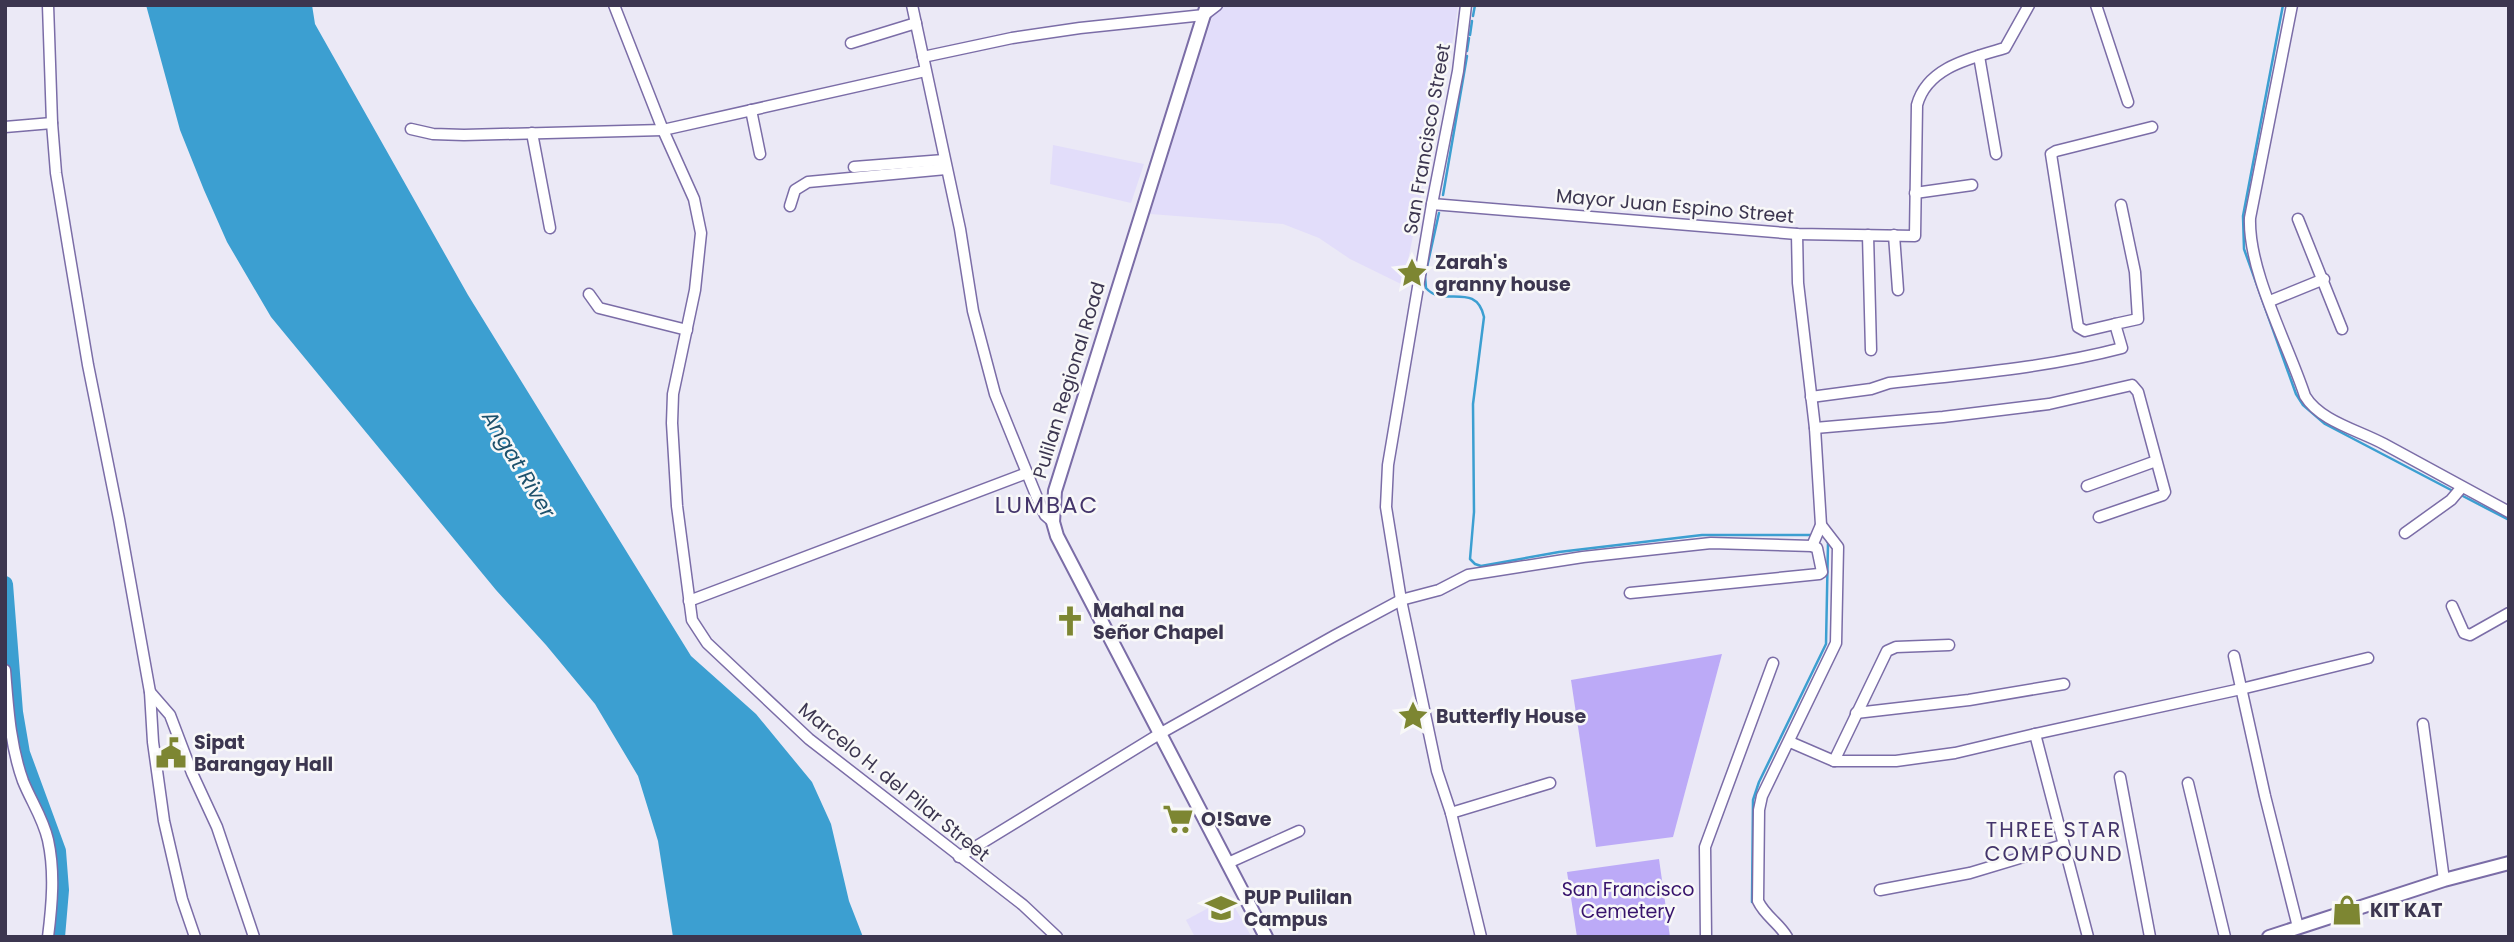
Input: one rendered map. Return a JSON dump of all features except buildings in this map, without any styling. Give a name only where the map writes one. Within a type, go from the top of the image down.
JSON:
[{"type":"main road","name":"Pulilan Regional Road","points":[[1205,10],[1055,491],[1053,522],[1057,536],[1266,937]]},
{"type":"main road","points":[[2269,937],[2444,880],[2509,863]]},
{"type":"street","points":[[48,5],[56,173],[88,365],[150,692],[154,754],[164,821],[182,899],[195,937]]},
{"type":"street","name":"Marcelo H. del Pilar Street","points":[[614,5],[663,130],[694,199],[701,233],[695,289],[673,394],[672,423],[677,506],[692,620],[707,643],[825,753],[1023,905],[1057,937]]},
{"type":"street","points":[[912,5],[960,229],[973,311],[992,382],[1003,419],[1045,515],[1053,522]]},
{"type":"street","points":[[923,57],[1012,38],[1205,10],[1217,5]]},
{"type":"street","name":"San Francisco Street","points":[[1466,5],[1458,71],[1432,204],[1388,465],[1386,507],[1401,600],[1437,771],[1451,813],[1481,937]]},
{"type":"street","points":[[2096,5],[2128,102]]},
{"type":"street","points":[[2292,5],[2250,218],[2252,245],[2309,404],[2320,413],[2381,442],[2459,491],[2509,512]]},
{"type":"street","points":[[1972,185],[1915,193],[1917,105],[1920,92],[1927,83],[1963,60],[2005,48],[2027,6]]},
{"type":"street","points":[[851,43],[916,23]]},
{"type":"street","points":[[1979,56],[1996,154]]},
{"type":"street","points":[[411,129],[433,134],[464,135],[663,130],[925,71]]},
{"type":"street","points":[[751,110],[760,154]]},
{"type":"street","points":[[5,127],[52,123]]},
{"type":"street","points":[[2122,205],[2135,272],[2138,319],[2085,331],[2078,327],[2051,154],[2152,127]]},
{"type":"street","points":[[532,133],[550,228]]},
{"type":"street","points":[[854,167],[945,164]]},
{"type":"street","points":[[790,206],[795,190],[808,182],[945,164]]},
{"type":"street","name":"Mayor Juan Espino Street","points":[[1432,204],[1797,234],[1916,236],[1915,193]]},
{"type":"street","points":[[2298,219],[2342,329]]},
{"type":"street","points":[[1797,234],[1798,284],[1815,428],[1821,525],[1812,546]]},
{"type":"street","points":[[1868,235],[1871,350]]},
{"type":"street","points":[[1894,235],[1898,290]]},
{"type":"street","points":[[2270,301],[2323,279]]},
{"type":"street","points":[[589,294],[599,308],[687,330]]},
{"type":"street","points":[[1811,397],[1871,389],[1889,383],[2080,359],[2122,348],[2115,324]]},
{"type":"street","points":[[1815,428],[2049,404],[2132,385],[2138,392],[2165,491],[2163,495],[2099,517]]},
{"type":"street","points":[[2087,486],[2156,461]]},
{"type":"street","points":[[689,601],[1027,473]]},
{"type":"street","points":[[2405,533],[2459,491]]},
{"type":"street","points":[[1787,937],[1781,926],[1763,911],[1758,901],[1760,801],[1836,643],[1838,547],[1821,525]]},
{"type":"street","points":[[959,857],[1161,733],[1401,600],[1439,590],[1468,576],[1593,556],[1711,543],[1812,546],[1817,548],[1820,554],[1822,572],[1819,574],[1630,593]]},
{"type":"street","points":[[2452,606],[2464,633],[2470,635],[2509,612]]},
{"type":"street","points":[[1834,761],[1881,661],[1889,650],[1896,647],[1949,645]]},
{"type":"street","points":[[2234,656],[2298,927]]},
{"type":"street","points":[[1790,741],[1834,761],[1896,761],[1955,753],[2368,658]]},
{"type":"street","points":[[1706,937],[1705,847],[1773,663]]},
{"type":"street","points":[[5,670],[9,726],[16,757],[23,780],[43,821],[49,843],[52,895],[48,937]]},
{"type":"street","points":[[1856,713],[1969,700],[2064,684]]},
{"type":"street","points":[[150,692],[170,715],[192,773],[217,827],[254,937]]},
{"type":"street","points":[[2423,724],[2444,880]]},
{"type":"street","points":[[2035,734],[2088,937]]},
{"type":"street","points":[[2120,777],[2150,937]]},
{"type":"street","points":[[1451,813],[1516,791],[1550,783]]},
{"type":"street","points":[[2188,783],[2225,937]]},
{"type":"street","points":[[1228,863],[1299,831]]},
{"type":"street","points":[[1880,890],[1970,873],[2063,845]]},
{"type":"shaded area","points":[[1216,5],[1458,5],[1403,285],[1350,259],[1319,238],[1283,224],[1150,214]]},
{"type":"shaded area","points":[[1053,145],[1144,164],[1131,203],[1050,184]]},
{"type":"shaded area","name":"PUP Pulilan Campus","points":[[1229,897],[1251,936],[1195,937],[1186,920]]},
{"type":"green space","points":[[1722,654],[1673,837],[1596,847],[1571,680]]},
{"type":"green space","name":"San Francisco Cemetery","points":[[1659,859],[1670,937],[1577,937],[1567,872]]},
{"type":"water","name":"Angat River","points":[[146,5],[312,5],[315,24],[468,295],[691,656],[756,714],[812,782],[831,824],[849,901],[863,937],[673,937],[658,841],[638,776],[595,704],[496,590],[271,317],[227,242],[204,190],[180,130]]},
{"type":"waterway","points":[[1473,16],[1475,5]]},
{"type":"waterway","points":[[2283,5],[2243,216],[2244,249],[2296,394],[2303,405],[2325,424],[2453,491]]},
{"type":"waterway","points":[[1470,35],[1472,21]]},
{"type":"waterway","points":[[1467,51],[1469,38]]},
{"type":"waterway","points":[[1443,195],[1467,56]]},
{"type":"waterway","points":[[1439,213],[1425,276],[1426,288],[1433,294],[1474,300],[1480,306],[1484,317],[1473,404],[1474,512],[1470,559],[1475,564],[1481,566],[1559,552],[1702,535],[1814,535]]},
{"type":"waterway","points":[[2459,494],[2509,520]]},
{"type":"waterway","points":[[1752,902],[1753,800],[1759,782],[1826,644],[1828,543],[1821,535]]},
{"type":"waterway","points":[[5,584],[15,712],[22,753],[58,851],[61,890],[57,937]]},
{"type":"place","name":"Zarah's granny house","points":[[1412,273]]},
{"type":"place","name":"Mahal na Señor Chapel","points":[[1070,621]]},
{"type":"place","name":"Butterfly House","points":[[1413,716]]},
{"type":"place","name":"Sipat Barangay Hall","points":[[171,753]]},
{"type":"place","name":"O!Save","points":[[1178,819]]},
{"type":"place","name":"PUP Pulilan Campus","points":[[1221,908]]},
{"type":"place","name":"KIT KAT","points":[[2347,910]]},
{"type":"district","name":"LUMBAC","points":[[1047,505]]},
{"type":"district","name":"THREE STAR COMPOUND","points":[[2054,841]]}]
